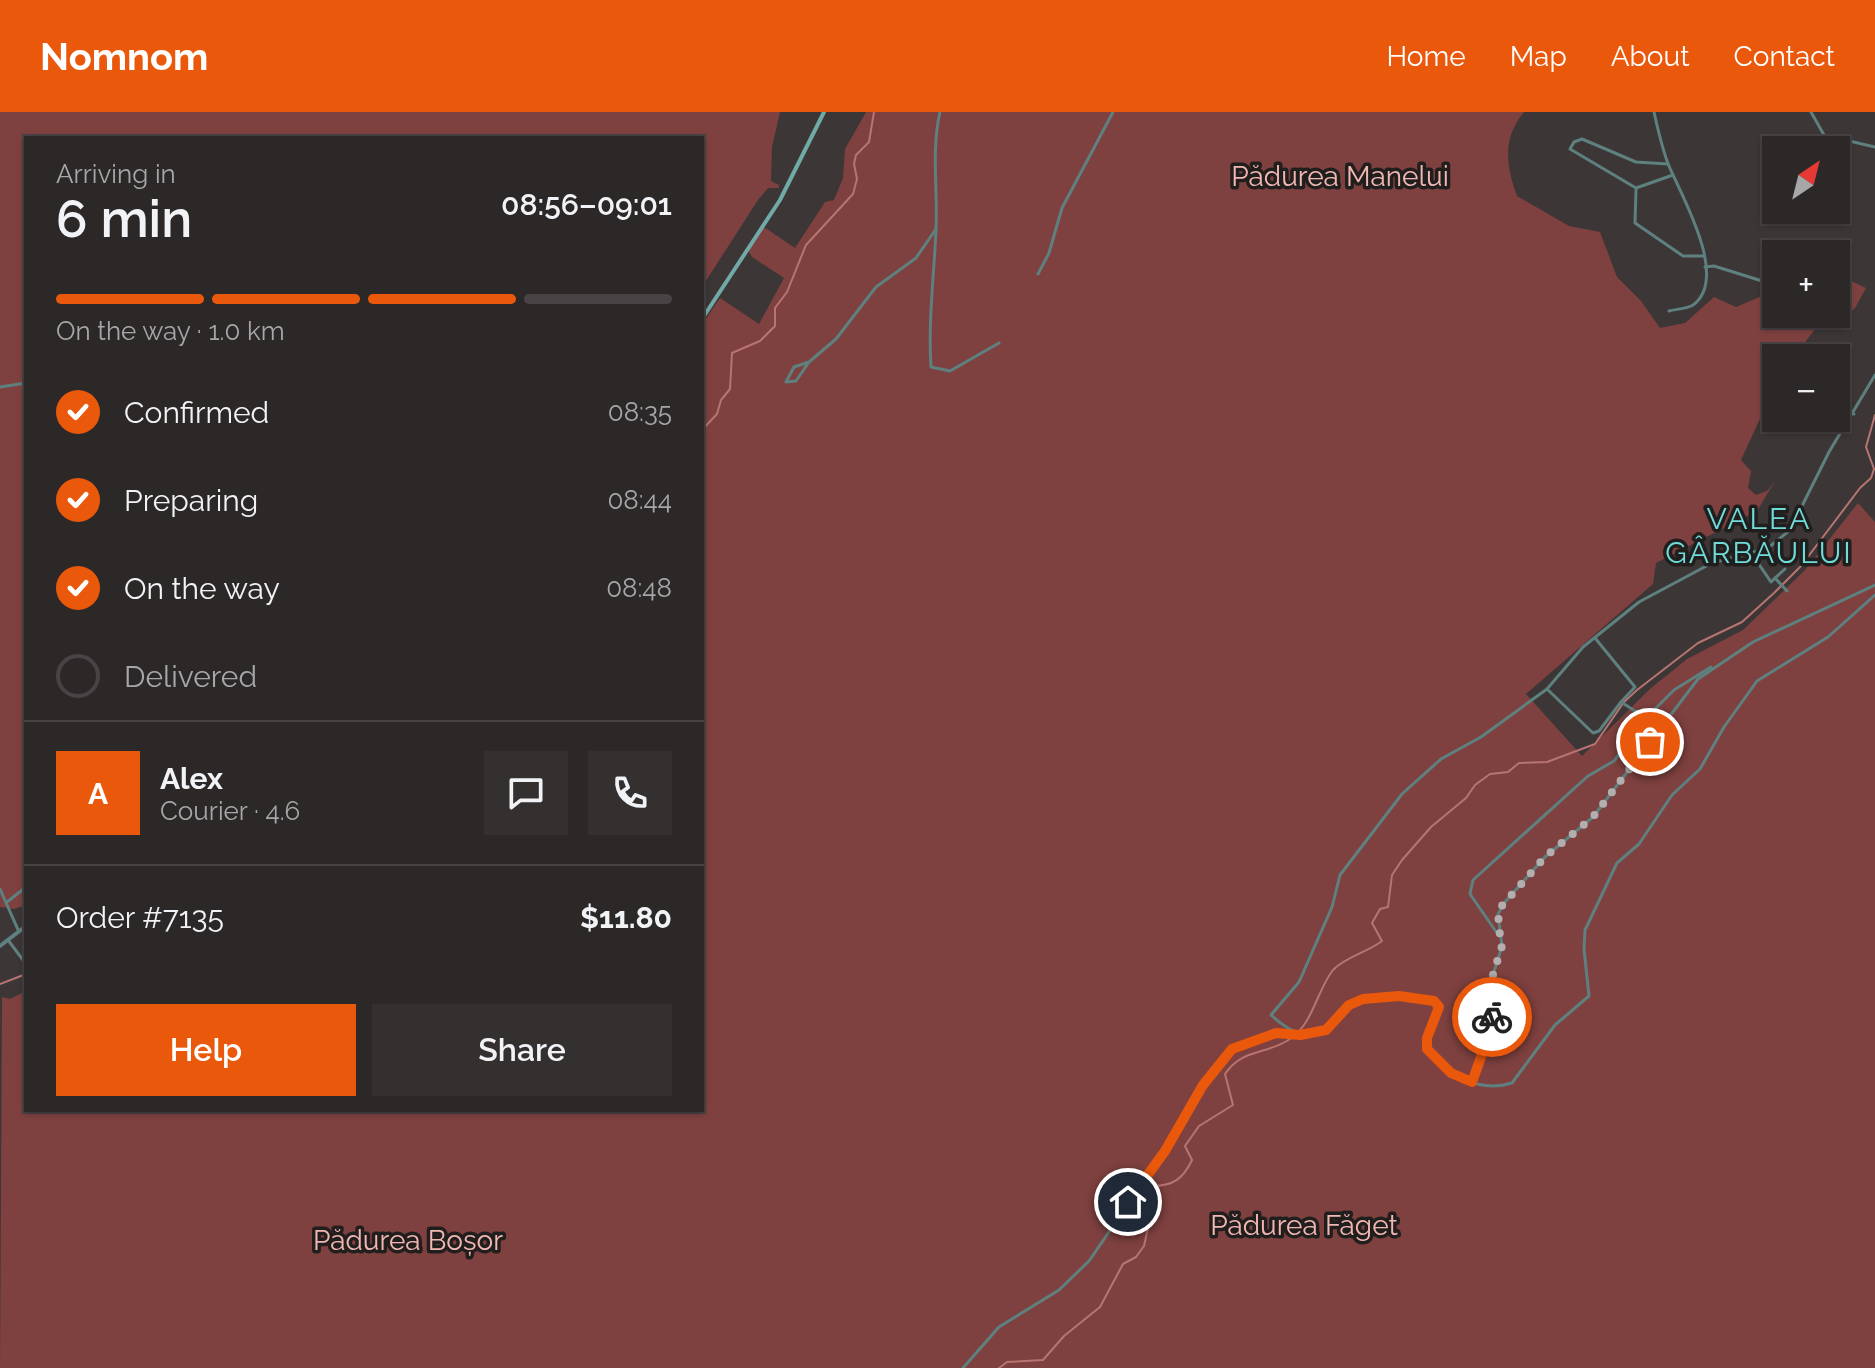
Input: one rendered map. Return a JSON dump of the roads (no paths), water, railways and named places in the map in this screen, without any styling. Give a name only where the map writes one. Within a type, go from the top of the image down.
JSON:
[{"type":"main road","points":[[704,316],[780,200],[824,112]]},
{"type":"street","points":[[940,112],[935,146],[936,229],[929,318],[931,367],[950,371],[999,343]]},
{"type":"street","points":[[1038,274],[1049,253],[1062,208],[1113,112]]},
{"type":"street","points":[[1654,112],[1668,164],[1694,216],[1705,267],[1705,284],[1692,305],[1669,311]]},
{"type":"street","points":[[1811,112],[1824,135],[1875,147]]},
{"type":"street","points":[[1668,164],[1636,162],[1582,139],[1574,142],[1570,149],[1636,188],[1673,175]]},
{"type":"street","points":[[1636,188],[1635,223],[1683,256],[1704,256]]},
{"type":"street","points":[[809,362],[794,367],[786,382],[796,381],[809,362],[836,339],[876,287],[916,258],[936,229]]},
{"type":"street","points":[[1705,267],[1714,266],[1762,281]]},
{"type":"street","points":[[1292,1033],[1271,1015],[1302,975],[1332,907],[1340,875],[1387,812],[1441,759],[1481,737],[1547,689],[1595,637],[1652,593],[1719,560],[1774,544],[1798,521],[1829,452],[1875,375]]},
{"type":"street","points":[[0,387],[24,383]]},
{"type":"street","points":[[1850,412],[1854,414]]},
{"type":"street","points":[[1768,548],[1769,552],[1756,560],[1771,582],[1785,569]]},
{"type":"street","points":[[1775,578],[1787,591]]},
{"type":"street","points":[[1472,1082],[1493,1024],[1488,991],[1501,939],[1498,914],[1505,902],[1545,857],[1593,817],[1669,714],[1714,666],[1753,642],[1875,585]]},
{"type":"street","points":[[963,1368],[999,1327],[1059,1290],[1089,1261],[1165,1151],[1203,1085],[1232,1049],[1292,1033],[1326,1030],[1357,1001],[1392,996],[1429,1000],[1439,1007],[1427,1038],[1427,1049],[1451,1073],[1472,1082],[1504,1085],[1515,1081],[1555,1025],[1588,999],[1585,930],[1617,863],[1639,844],[1672,795],[1700,769],[1724,727],[1757,681],[1828,637],[1875,595]]},
{"type":"street","points":[[1547,689],[1593,733],[1599,731],[1635,687],[1595,637]]},
{"type":"street","points":[[1501,939],[1470,894],[1473,880],[1588,776],[1614,761],[1646,718],[1674,690],[1703,669],[1714,666]]},
{"type":"street","points":[[1623,703],[1646,718]]},
{"type":"street","points":[[0,889],[19,932]]},
{"type":"street","points":[[6,904],[24,889]]},
{"type":"street","points":[[0,946],[24,928]]},
{"type":"street","points":[[8,940],[24,961]]},
{"type":"waterway","points":[[704,428],[717,414],[721,400],[730,389],[732,353],[760,341],[775,326],[775,308],[787,292],[806,245],[853,194],[857,179],[856,155],[869,142],[874,112]]},
{"type":"waterway","points":[[1874,469],[1866,447],[1875,415]]},
{"type":"waterway","points":[[999,1368],[1007,1362],[1043,1360],[1064,1336],[1100,1307],[1123,1264],[1136,1257],[1144,1246],[1150,1218],[1144,1199],[1152,1186],[1166,1185],[1181,1177],[1192,1160],[1185,1146],[1199,1126],[1233,1105],[1225,1074],[1239,1060],[1281,1044],[1298,1033],[1333,970],[1382,941],[1372,923],[1380,909],[1388,907],[1392,875],[1431,827],[1490,774],[1508,772],[1519,763],[1547,762],[1595,744],[1624,702],[1637,690],[1698,643],[1742,622],[1774,593],[1801,566],[1871,478],[1874,469]]},
{"type":"waterway","points":[[0,984],[24,975]]},
{"type":"district","name":"VALEA GÂRBĂULUI","points":[[1759,535]]},
{"type":"park label","name":"Pădurea Manelui","points":[[1340,176]]},
{"type":"park label","name":"Pădurea Făget","points":[[1304,1225]]},
{"type":"park label","name":"Pădurea Boșor","points":[[408,1240]]}]
